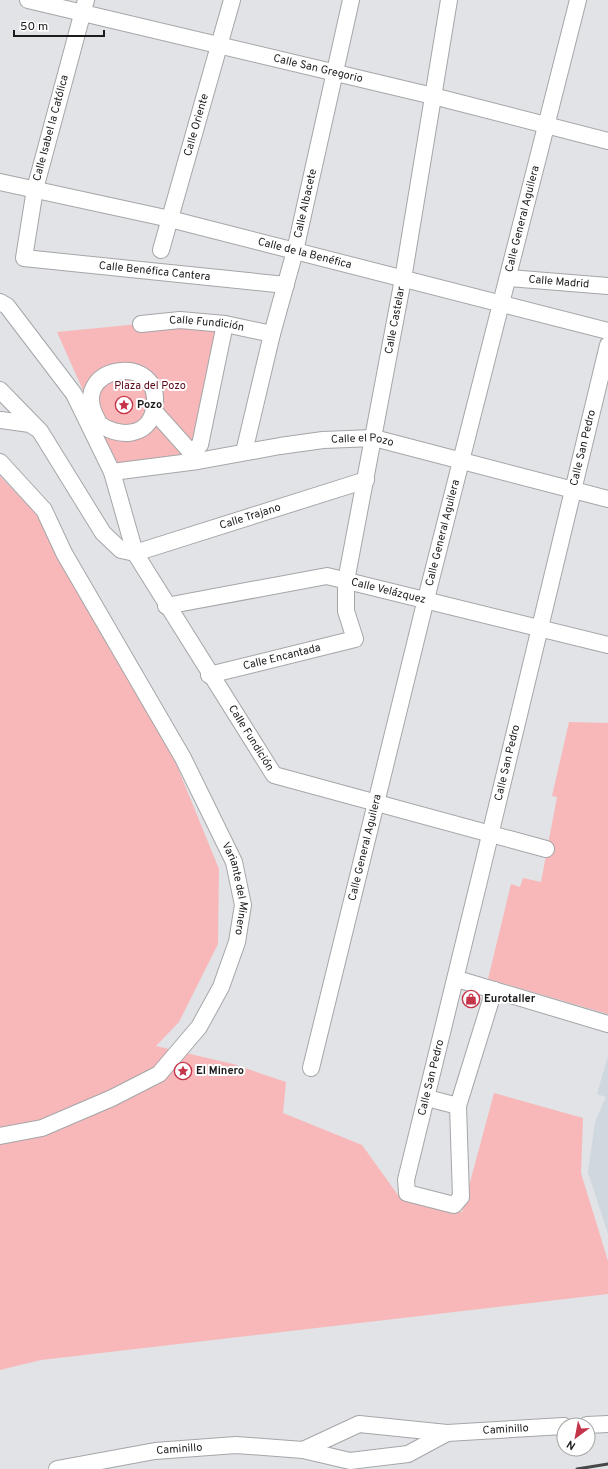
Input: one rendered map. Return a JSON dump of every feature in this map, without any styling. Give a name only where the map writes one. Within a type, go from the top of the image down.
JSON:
[{"type":"street","name":"Calle San Gregorio","points":[[28,0],[84,7],[220,45],[434,96],[608,141]]},
{"type":"street","name":"Calle Oriente","points":[[161,250],[232,0]]},
{"type":"street","name":"Calle Albacete","points":[[244,452],[272,334],[295,251],[351,0]]},
{"type":"street","name":"Calle Castelar","points":[[355,639],[346,611],[346,581],[403,279],[449,0]]},
{"type":"street","name":"Calle General Aguilera","points":[[311,1068],[426,599],[509,278],[578,0]]},
{"type":"street","name":"Calle Isabel la Católica","points":[[24,258],[35,189],[84,7]]},
{"type":"street","name":"Calle de la Benéfica","points":[[0,182],[170,219],[608,331]]},
{"type":"street","name":"Calle Benéfica Cantera","points":[[24,258],[286,285]]},
{"type":"street","name":"Calle Madrid","points":[[509,278],[608,286]]},
{"type":"street","name":"Calle Fundición","points":[[0,301],[7,306],[20,326],[60,375],[91,418],[112,472],[134,553],[209,675],[274,775],[546,849]]},
{"type":"street","name":"Calle Fundición","points":[[141,324],[180,320],[225,324],[272,334]]},
{"type":"street","points":[[154,411],[194,456],[200,445],[225,324]]},
{"type":"street","name":"Calle San Pedro","points":[[458,1106],[461,1197],[454,1205],[407,1193],[406,1180],[457,979],[539,627],[608,345]]},
{"type":"street","points":[[118,370],[128,370],[147,380],[153,389],[155,400],[154,411],[149,421],[141,429],[130,434],[118,434],[108,430],[91,418],[90,400],[93,389],[99,380],[107,374],[118,370]]},
{"type":"street","points":[[0,390],[4,404],[0,421],[30,424],[40,431]]},
{"type":"street","points":[[0,390],[40,431],[103,533],[121,550],[134,553]]},
{"type":"street","name":"Calle el Pozo","points":[[112,472],[194,456],[244,452],[323,440],[374,438],[608,500]]},
{"type":"street","name":"Variante del Minero","points":[[0,1136],[42,1128],[112,1098],[160,1074],[199,1027],[221,987],[237,942],[243,906],[234,862],[183,758],[64,553],[44,510],[1,460]]},
{"type":"street","name":"Calle Trajano","points":[[134,553],[366,480]]},
{"type":"street","name":"Calle Velázquez","points":[[166,606],[327,576],[426,599],[608,645]]},
{"type":"street","name":"Calle Encantada","points":[[209,675],[355,639]]},
{"type":"street","points":[[457,979],[608,1024]]},
{"type":"street","points":[[427,1098],[458,1106],[494,990]]},
{"type":"street","name":"Caminillo","points":[[303,1450],[359,1424],[447,1433],[556,1426]]},
{"type":"street","points":[[596,1425],[608,1424]]},
{"type":"street","name":"Caminillo","points":[[57,1469],[155,1451],[236,1445],[303,1450],[350,1461],[408,1454],[447,1433]]},
{"type":"shaded area","points":[[608,1056],[608,1234],[588,1172],[595,1122],[606,1097],[597,1094]]},
{"type":"green space","name":"Plaza del Pozo","points":[[180,320],[225,324],[198,461],[112,472],[93,413],[57,332]]},
{"type":"green space","points":[[0,476],[37,515],[175,761],[219,869],[218,944],[179,1022],[156,1046],[233,1064],[286,1082],[283,1113],[362,1145],[398,1195],[462,1212],[494,1093],[583,1118],[581,1173],[608,1261],[608,1294],[41,1360],[0,1370]]},
{"type":"green space","points":[[569,722],[608,723],[608,1014],[488,979],[511,884],[520,887],[523,878],[541,882],[557,797],[552,796]]},
{"type":"railway","points":[[577,1469],[608,1464]]},
{"type":"place","name":"Pozo","points":[[124,405]]},
{"type":"place","name":"Eurotaller","points":[[471,999]]},
{"type":"place","name":"El Minero","points":[[183,1071]]}]
